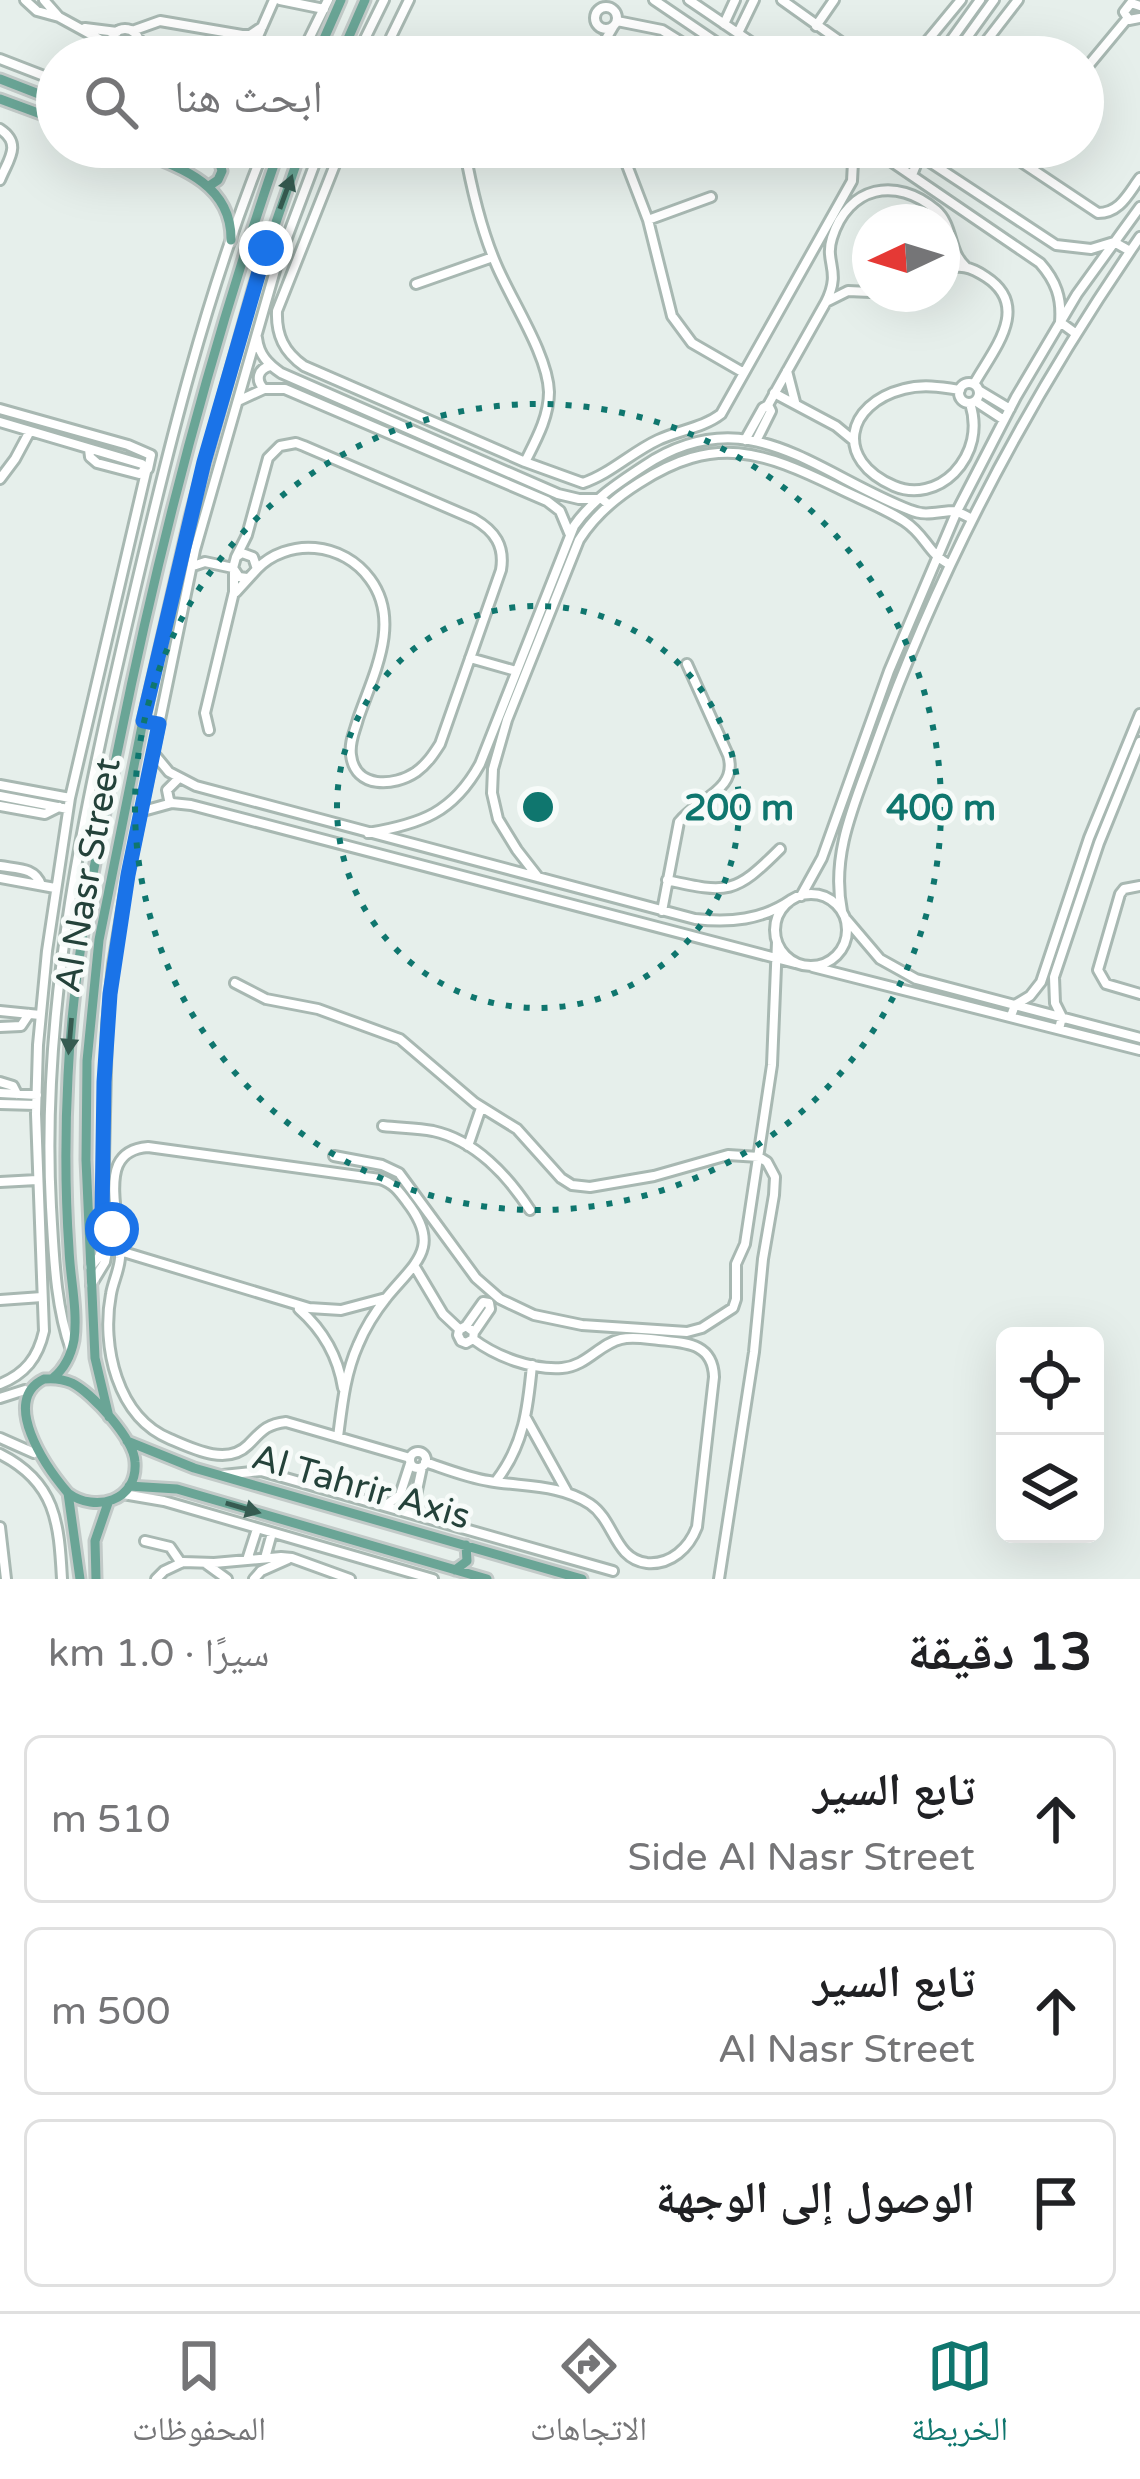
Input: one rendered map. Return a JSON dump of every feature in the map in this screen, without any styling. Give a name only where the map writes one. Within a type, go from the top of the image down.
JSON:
[{"type":"main road","points":[[325,36],[341,0]]},
{"type":"main road","points":[[349,36],[365,0]]},
{"type":"main road","points":[[0,79],[36,93]]},
{"type":"main road","points":[[0,98],[36,113]]},
{"type":"main road","points":[[180,168],[209,186],[227,213],[231,240]]},
{"type":"main road","points":[[209,186],[218,181],[221,168]]},
{"type":"main road","name":"Al Nasr Street","points":[[109,1417],[82,1358],[67,1220],[66,1119],[82,928],[182,466],[273,168]]},
{"type":"main road","name":"Al Nasr Street","points":[[82,1358],[90,1286],[86,1111],[94,982],[105,900],[204,462],[254,286],[295,168]]},
{"type":"main road","points":[[206,319],[222,324]]},
{"type":"main road","points":[[143,721],[159,724]]},
{"type":"main road","points":[[53,1378],[82,1358]]},
{"type":"main road","points":[[80,1579],[86,1528],[126,1490],[135,1456],[84,1390],[53,1378],[34,1382],[25,1390],[17,1406],[16,1424],[23,1440],[68,1493],[86,1528],[94,1547],[96,1579]]},
{"type":"main road","name":"Al Tahrir Axis","points":[[127,1441],[194,1468],[582,1579]]},
{"type":"main road","points":[[191,1493],[186,1480],[194,1468]]},
{"type":"main road","points":[[164,1501],[168,1488]]},
{"type":"main road","name":"Al Tahrir Axis","points":[[126,1490],[168,1488],[191,1493],[485,1578]]},
{"type":"main road","points":[[68,1493],[87,1503],[109,1502]]},
{"type":"main road","points":[[422,1533],[426,1517]]},
{"type":"main road","points":[[315,1546],[320,1530]]},
{"type":"main road","points":[[454,1570],[467,1561],[466,1545]]},
{"type":"main road","points":[[485,1578],[479,1563],[490,1552]]},
{"type":"street","points":[[25,0],[42,14],[95,31],[132,31],[160,20],[232,34],[250,35],[262,27]]},
{"type":"street","points":[[44,0],[59,17]]},
{"type":"street","points":[[258,36],[277,0],[320,3],[308,36]]},
{"type":"street","points":[[366,36],[384,0]]},
{"type":"street","points":[[391,36],[409,0]]},
{"type":"street","points":[[608,36],[626,0]]},
{"type":"street","points":[[654,0],[707,36]]},
{"type":"street","points":[[689,0],[742,36]]},
{"type":"street","points":[[724,24],[735,0]]},
{"type":"street","points":[[738,33],[754,0]]},
{"type":"street","points":[[782,0],[831,36]]},
{"type":"street","points":[[816,26],[833,0]]},
{"type":"street","points":[[931,36],[961,0]]},
{"type":"street","points":[[954,36],[980,0]]},
{"type":"street","points":[[968,36],[994,0]]},
{"type":"street","points":[[990,36],[1018,0]]},
{"type":"street","points":[[1127,19],[1124,12],[1132,3]]},
{"type":"street","points":[[596,36],[595,16],[604,4],[616,21]]},
{"type":"street","points":[[1127,19],[1140,18]]},
{"type":"street","points":[[1104,47],[1127,19]]},
{"type":"street","points":[[596,23],[602,29],[616,21],[672,36]]},
{"type":"street","points":[[78,26],[92,36]]},
{"type":"street","points":[[132,31],[136,36]]},
{"type":"street","points":[[114,36],[117,32]]},
{"type":"street","points":[[232,34],[236,36]]},
{"type":"street","points":[[0,58],[36,73]]},
{"type":"street","points":[[0,180],[14,144],[10,136],[1,134]]},
{"type":"street","points":[[82,1358],[57,1301],[49,1153],[52,1066],[66,935],[89,796],[164,476],[206,319],[257,168]]},
{"type":"street","points":[[89,1268],[101,1253],[103,1097],[120,920],[194,550],[284,243],[313,168]]},
{"type":"street","points":[[334,168],[280,301],[277,322],[288,352],[304,366],[576,482],[589,482],[657,440],[717,418],[725,409],[852,181],[853,168]]},
{"type":"street","points":[[469,168],[493,257],[548,379],[546,414],[526,462]]},
{"type":"street","points":[[628,168],[648,220],[677,326],[692,343],[744,373]]},
{"type":"street","points":[[902,168],[1040,263],[1056,285],[1060,322]]},
{"type":"street","points":[[912,175],[914,168]]},
{"type":"street","points":[[944,168],[1056,245],[1091,249],[1114,242],[1130,251]]},
{"type":"street","points":[[1030,168],[1104,213],[1118,208],[1140,178]]},
{"type":"street","points":[[853,204],[879,190],[904,190],[927,204]]},
{"type":"street","points":[[648,220],[711,196]]},
{"type":"street","points":[[751,440],[772,411],[768,405],[826,302],[835,272],[830,247],[834,231],[852,204]]},
{"type":"street","points":[[334,1156],[399,1173],[476,1279],[516,1308],[582,1325],[687,1332],[702,1328],[735,1305],[736,1264],[746,1244],[773,1052],[776,923],[784,907],[812,878],[830,838],[866,730],[957,511],[1060,322],[1140,207]]},
{"type":"street","points":[[813,967],[831,961],[844,947],[848,928],[838,889],[842,842],[887,713],[950,565],[1031,405],[1140,236]]},
{"type":"street","points":[[416,284],[493,257]]},
{"type":"street","points":[[960,260],[1000,288],[1009,311],[1006,328],[976,387],[975,430],[968,454],[949,477],[927,489],[901,490],[862,466],[854,441],[860,417],[877,401],[908,388],[960,390]]},
{"type":"street","points":[[960,266],[966,267]]},
{"type":"street","points":[[835,272],[852,287]]},
{"type":"street","points":[[826,302],[852,291]]},
{"type":"street","points":[[1060,322],[1076,333]]},
{"type":"street","points":[[256,336],[270,366],[569,498],[598,499],[609,505]]},
{"type":"street","points":[[264,389],[259,375],[270,366]]},
{"type":"street","points":[[787,370],[796,404]]},
{"type":"street","points":[[960,390],[966,384],[976,387],[1010,409]]},
{"type":"street","points":[[238,400],[264,389],[285,389],[547,501],[560,512],[569,534],[580,541]]},
{"type":"street","points":[[960,390],[961,398],[1004,420]]},
{"type":"street","points":[[775,393],[830,422],[854,441]]},
{"type":"street","points":[[0,1384],[23,1372],[41,1342],[35,1015],[65,805],[151,454],[3,410],[1,423],[142,464],[146,472]]},
{"type":"street","points":[[830,422],[860,417]]},
{"type":"street","points":[[62,440],[66,428]]},
{"type":"street","points":[[0,479],[30,431]]},
{"type":"street","points":[[368,833],[417,823],[463,791],[480,764],[569,534],[598,499],[665,454],[696,443],[751,440],[795,453],[910,510],[933,515],[957,511],[971,519]]},
{"type":"street","points":[[124,459],[128,445]]},
{"type":"street","points":[[209,730],[205,713],[232,598],[234,565],[268,458],[280,446],[304,446],[477,521],[493,533],[502,550],[440,744],[418,771],[396,781],[365,779],[354,766],[350,748],[384,638],[385,615],[378,592],[357,565],[337,553],[303,548],[270,557],[242,554],[234,565]]},
{"type":"street","points":[[89,448],[97,463],[146,472]]},
{"type":"street","points":[[538,878],[499,819],[491,793],[493,769],[507,721],[580,541],[609,505],[674,464],[706,454],[755,454],[903,520],[922,536],[935,557],[950,565]]},
{"type":"street","points":[[560,512],[571,508],[569,498]]},
{"type":"street","points":[[247,535],[256,569]]},
{"type":"street","points":[[194,550],[205,558],[234,565]]},
{"type":"street","points":[[232,598],[270,557]]},
{"type":"street","points":[[191,567],[205,562],[234,565]]},
{"type":"street","points":[[234,565],[239,577],[247,578]]},
{"type":"street","points":[[470,658],[516,670]]},
{"type":"street","points":[[662,911],[679,822],[723,786],[731,769],[687,664]]},
{"type":"street","points":[[1059,1029],[1062,1017],[1054,1003],[1054,977],[1121,773],[1120,759],[1140,714]]},
{"type":"street","points":[[1136,771],[1140,742]]},
{"type":"street","points":[[153,753],[178,778],[196,786],[695,920],[761,915],[810,894],[828,898],[880,959],[898,971],[1140,1038]]},
{"type":"street","points":[[1120,759],[1136,771]]},
{"type":"street","points":[[1121,773],[1136,771]]},
{"type":"street","points":[[1010,1016],[1015,1005],[1041,982],[1089,838],[1121,773]]},
{"type":"street","points":[[172,803],[167,790],[178,778]]},
{"type":"street","points":[[0,785],[65,805]]},
{"type":"street","points":[[0,796],[38,798]]},
{"type":"street","points":[[141,812],[172,803],[191,805],[1140,1050]]},
{"type":"street","points":[[0,806],[45,814],[65,805]]},
{"type":"street","points":[[667,880],[704,889],[736,886],[780,849]]},
{"type":"street","points":[[0,866],[36,873],[41,885]]},
{"type":"street","points":[[0,878],[55,888]]},
{"type":"street","points":[[1140,886],[1120,894],[1098,970],[1106,984],[1140,994]]},
{"type":"street","points":[[777,942],[795,963]]},
{"type":"street","points":[[235,983],[266,999],[318,1009],[393,1035],[481,1108],[517,1129],[561,1178],[578,1186],[670,1172],[721,1156],[759,1156],[772,1169],[775,1186],[754,1352],[719,1579]]},
{"type":"street","points":[[0,1012],[35,1015]]},
{"type":"street","points":[[0,1027],[21,1026],[35,1015]]},
{"type":"street","points":[[0,1082],[13,1086],[16,1094]]},
{"type":"street","points":[[0,1093],[36,1100]]},
{"type":"street","points":[[0,1104],[36,1100]]},
{"type":"street","points":[[467,1147],[481,1108]]},
{"type":"street","points":[[383,1126],[433,1131],[467,1147],[503,1172],[530,1210]]},
{"type":"street","points":[[338,1437],[358,1344],[387,1298],[416,1267],[424,1246],[421,1223],[386,1180],[148,1147],[131,1150],[116,1170],[118,1269],[110,1300],[113,1367],[133,1409],[166,1438],[226,1456],[241,1451],[261,1430],[277,1423],[295,1424],[410,1461]]},
{"type":"street","points":[[0,1182],[37,1180]]},
{"type":"street","points":[[102,1216],[109,1228],[118,1228]]},
{"type":"street","points":[[90,1286],[105,1262],[108,1246],[119,1246],[309,1308],[357,1308],[387,1298]]},
{"type":"street","points":[[416,1267],[443,1313],[501,1356],[554,1368],[573,1366],[611,1342],[632,1338],[691,1343],[706,1352],[714,1368],[697,1527],[682,1550],[658,1562],[636,1560],[620,1547],[610,1525],[584,1500],[537,1486],[495,1482],[424,1465]]},
{"type":"street","points":[[0,1300],[42,1298]]},
{"type":"street","points":[[293,1304],[316,1325],[333,1352],[344,1396]]},
{"type":"street","points":[[495,1482],[514,1452],[526,1418],[532,1364]]},
{"type":"street","points":[[0,1398],[25,1390]]},
{"type":"street","points":[[526,1418],[568,1494]]},
{"type":"street","points":[[0,1438],[34,1453]]},
{"type":"street","points":[[386,1505],[400,1496],[410,1461],[418,1452],[425,1457],[415,1500],[426,1517]]},
{"type":"street","points":[[0,1454],[22,1467],[50,1503],[58,1523],[62,1579]]},
{"type":"street","points":[[221,1475],[261,1471],[613,1571]]},
{"type":"street","points":[[126,1490],[433,1579]]},
{"type":"street","points":[[0,1527],[4,1572]]},
{"type":"street","points":[[257,1529],[257,1559]]},
{"type":"street","points":[[257,1559],[272,1533]]},
{"type":"street","points":[[145,1540],[170,1547],[181,1563]]},
{"type":"street","points":[[257,1575],[292,1558]]},
{"type":"street","points":[[157,1579],[164,1570],[181,1563],[292,1558],[350,1579]]},
{"type":"street","points":[[257,1559],[263,1564],[257,1575]]},
{"type":"street","points":[[204,1563],[226,1577],[227,1562]]},
{"type":"street","points":[[320,1569],[325,1579]]},
{"type":"street","points":[[400,1569],[407,1579]]},
{"type":"route","points":[[112,1229],[102,1216],[105,1054],[118,934],[159,724],[143,721],[204,462],[266,248]]}]
